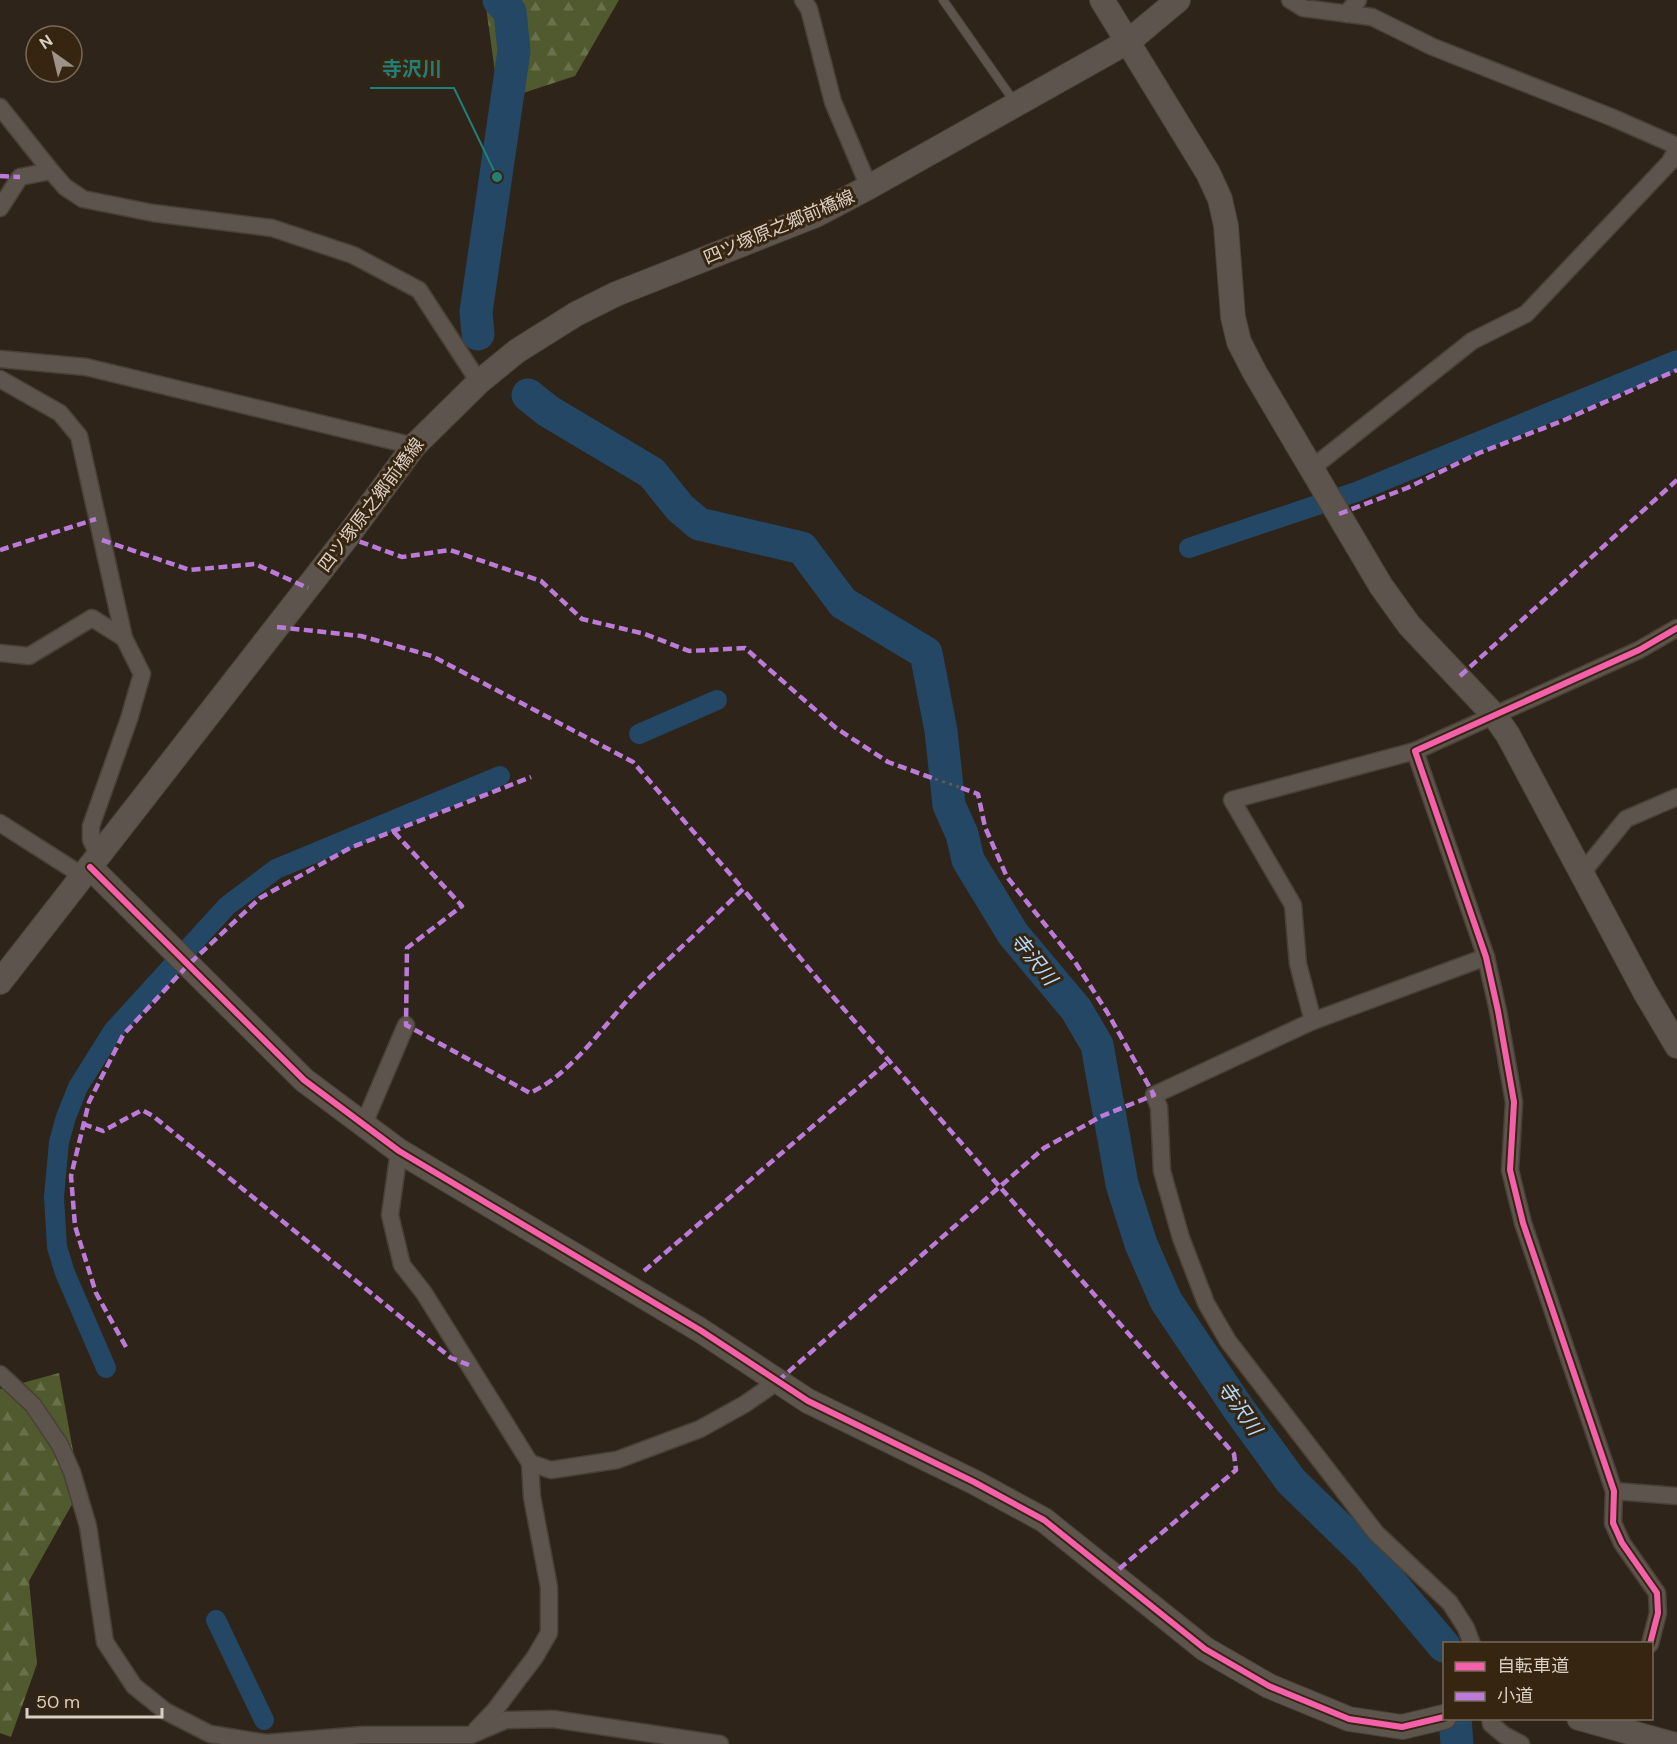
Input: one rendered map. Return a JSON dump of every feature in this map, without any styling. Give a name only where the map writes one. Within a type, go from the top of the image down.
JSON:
[{"type":"street","points":[[803,0],[808,9],[833,102],[869,187]]},
{"type":"street","points":[[1102,0],[1208,173],[1220,199],[1226,226],[1233,317],[1239,342],[1381,585],[1409,625],[1494,715],[1508,735],[1645,993],[1677,1046]]},
{"type":"street","name":"四ツ塚原之郷前橋線","points":[[0,982],[347,537],[414,446],[479,382],[517,351],[576,314],[616,294],[816,214],[869,187],[1128,41],[1178,0]]},
{"type":"street","points":[[1290,0],[1303,8],[1372,17],[1433,47],[1611,117],[1677,147],[1670,162],[1526,314],[1472,341],[1312,468]]},
{"type":"street","points":[[1346,14],[1358,0]]},
{"type":"street","points":[[0,107],[65,187],[83,199],[153,213],[272,228],[353,255],[419,290],[479,382]]},
{"type":"street","points":[[0,208],[11,187],[20,177],[51,171]]},
{"type":"street","points":[[0,359],[86,367],[414,446]]},
{"type":"street","points":[[0,379],[45,402],[60,413],[79,436],[124,638],[142,674],[129,719],[91,826],[91,866]]},
{"type":"street","points":[[0,653],[29,656],[92,618],[124,638]]},
{"type":"street","points":[[1313,1021],[1298,964],[1293,905],[1232,800],[1415,751],[1639,650],[1677,628]]},
{"type":"street","points":[[1415,751],[1486,957],[1514,1102],[1510,1170],[1518,1202],[1614,1491],[1613,1523],[1622,1543],[1657,1593],[1658,1613],[1651,1642]]},
{"type":"street","points":[[1582,873],[1626,819],[1677,796]]},
{"type":"street","points":[[0,823],[91,866],[304,1080],[399,1151],[700,1330],[808,1401],[974,1482],[1044,1520],[1206,1649],[1269,1686],[1349,1719],[1404,1736],[1442,1718]]},
{"type":"street","points":[[1471,1642],[1466,1628],[1450,1603],[1376,1533],[1228,1341],[1202,1292],[1181,1238],[1162,1171],[1159,1107],[1154,1095],[1313,1021],[1486,957]]},
{"type":"street","points":[[363,1126],[406,1025]]},
{"type":"street","points":[[399,1151],[390,1215],[402,1265],[424,1293],[530,1463],[532,1497],[549,1587],[549,1633],[536,1657],[470,1739]]},
{"type":"street","points":[[0,1374],[33,1405],[60,1445],[72,1472],[88,1526],[105,1642],[134,1686],[165,1711],[210,1734],[266,1743],[470,1739],[506,1720],[553,1719],[720,1744]]},
{"type":"street","points":[[530,1463],[551,1470],[616,1460],[700,1429],[745,1404],[778,1381]]},
{"type":"street","points":[[1614,1491],[1677,1496]]},
{"type":"street","points":[[1490,1720],[1491,1724],[1504,1735],[1521,1744]]},
{"type":"street","points":[[1586,1720],[1620,1725],[1672,1744]]},
{"type":"lane","points":[[944,0],[1016,104]]},
{"type":"path","points":[[935,779],[959,787]]},
{"type":"green space","points":[[485,0],[619,0],[575,76],[499,101]]},
{"type":"green space","points":[[59,1373],[80,1490],[29,1581],[37,1664],[11,1737],[0,1733],[0,1389]]},
{"type":"waterway","name":"寺沢川","points":[[478,334],[476,312],[514,51],[510,12],[499,0]]},
{"type":"waterway","points":[[1189,548],[1356,492],[1677,360]]},
{"type":"waterway","name":"寺沢川","points":[[528,395],[548,411],[652,473],[680,508],[699,524],[802,548],[843,603],[926,653],[941,731],[949,805],[962,834],[968,860],[1013,934],[1076,1009],[1097,1045],[1122,1184],[1141,1244],[1166,1301],[1238,1408],[1291,1481],[1369,1557],[1443,1645]]},
{"type":"waterway","points":[[639,734],[717,700]]},
{"type":"waterway","points":[[106,1368],[65,1273],[57,1247],[54,1197],[59,1142],[66,1117],[78,1087],[113,1031],[227,906],[276,869],[500,776]]},
{"type":"waterway","points":[[216,1620],[264,1720]]},
{"type":"waterway","name":"寺沢川","points":[[1455,1720],[1457,1744]]},
{"type":"marked path","points":[[0,176],[20,177]]},
{"type":"marked path","points":[[1339,514],[1407,488],[1479,453],[1562,421],[1677,370]]},
{"type":"marked path","points":[[1460,676],[1677,480]]},
{"type":"marked path","points":[[0,550],[96,519]]},
{"type":"marked path","points":[[347,537],[402,557],[450,550],[541,581],[582,619],[645,634],[689,651],[745,648],[836,728],[888,762],[935,779]]},
{"type":"marked path","points":[[102,540],[190,570],[255,564],[308,588]]},
{"type":"marked path","points":[[277,627],[361,636],[432,656],[633,762],[743,889]]},
{"type":"marked path","points":[[126,1347],[96,1293],[75,1226],[71,1176],[89,1102],[123,1035],[188,965],[260,898],[350,848],[531,777]]},
{"type":"marked path","points":[[778,1381],[1044,1148],[1102,1116],[1154,1095],[1107,1012],[1075,962],[1007,877],[985,827],[978,794],[959,787]]},
{"type":"marked path","points":[[394,832],[462,906],[407,948],[406,1025],[530,1093],[546,1084],[575,1060],[626,1001],[743,889],[821,983],[1234,1454],[1236,1470],[1112,1575]]},
{"type":"marked path","points":[[644,1271],[889,1061]]},
{"type":"marked path","points":[[83,1124],[103,1131],[142,1110],[153,1116],[451,1358],[469,1365]]},
{"type":"cycle path","points":[[1651,1642],[1658,1613],[1657,1593],[1622,1543],[1613,1523],[1614,1491],[1523,1223],[1510,1170],[1514,1102],[1486,957],[1415,751],[1639,650],[1677,628]]},
{"type":"cycle path","points":[[90,867],[304,1080],[399,1151],[700,1330],[808,1401],[974,1482],[1044,1520],[1205,1649],[1269,1686],[1349,1719],[1402,1727],[1443,1717]]},
{"type":"place","name":"寺沢川","points":[[497,177]]}]
